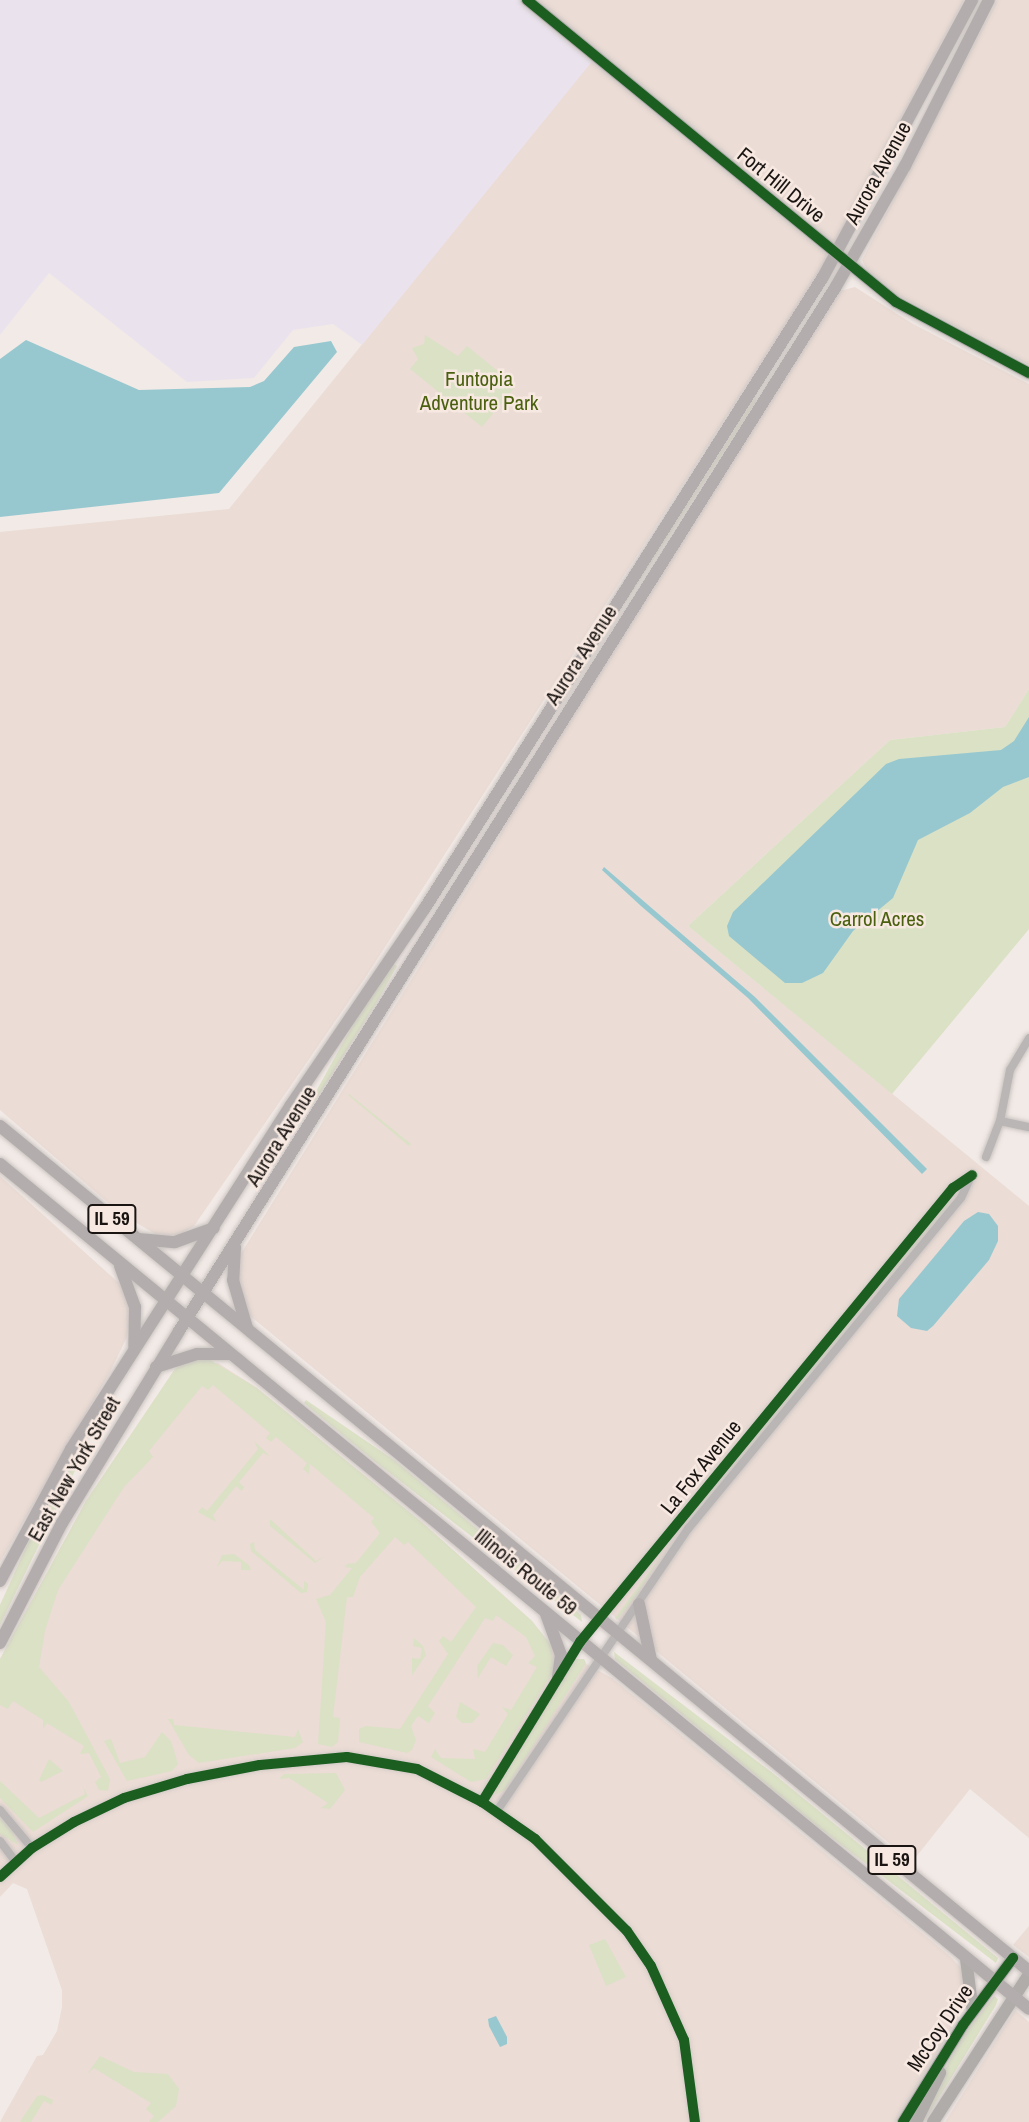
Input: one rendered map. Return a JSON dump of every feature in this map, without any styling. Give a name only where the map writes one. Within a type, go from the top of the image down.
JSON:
[{"type":"main road","name":"Aurora Avenue","points":[[165,1301],[425,908],[837,255],[972,0]]},
{"type":"main road","name":"Aurora Avenue","points":[[187,1319],[849,265],[989,0]]},
{"type":"main road","name":"Illinois Route 59","points":[[0,1126],[1029,1972]]},
{"type":"main road","name":"Illinois Route 59","points":[[0,1164],[228,1354],[1029,2009]]},
{"type":"main road","points":[[138,1239],[174,1241],[214,1227]]},
{"type":"main road","points":[[236,1244],[233,1280],[247,1328]]},
{"type":"main road","points":[[118,1262],[135,1307],[134,1350]]},
{"type":"main road","name":"East New York Street","points":[[0,1581],[51,1482],[165,1301]]},
{"type":"main road","name":"East New York Street","points":[[0,1643],[62,1523],[187,1319]]},
{"type":"main road","points":[[156,1367],[197,1354],[228,1354]]},
{"type":"main road","points":[[639,1604],[651,1661]]},
{"type":"main road","points":[[546,1614],[561,1655],[558,1677]]},
{"type":"street","name":"Fort Hill Drive","points":[[527,0],[849,265],[911,312],[1029,373]]},
{"type":"street","points":[[986,1157],[1000,1121],[1010,1070],[1029,1038]]},
{"type":"street","points":[[1000,1121],[1029,1128]]},
{"type":"street","name":"La Fox Avenue","points":[[482,1802],[580,1642],[953,1188],[972,1175],[961,1198],[688,1529],[639,1604],[598,1656],[497,1811]]},
{"type":"street","points":[[0,1877],[32,1848],[74,1822],[137,1794],[199,1776],[284,1762],[347,1758],[390,1762],[417,1769],[497,1811],[566,1866],[626,1931],[651,1966],[684,2040],[695,2122]]},
{"type":"street","points":[[0,1810],[32,1848]]},
{"type":"street","points":[[0,1841],[16,1862]]},
{"type":"street","name":"McCoy Drive","points":[[903,2122],[963,2025],[1013,1958]]},
{"type":"street","points":[[966,1959],[972,2012]]},
{"type":"street","name":"McCoy Drive","points":[[933,2122],[1029,1972]]},
{"type":"street","points":[[916,2122],[963,2025]]},
{"type":"shaded area","points":[[0,0],[535,0],[594,59],[362,345],[333,324],[293,330],[254,378],[187,382],[49,273],[0,335]]},
{"type":"shaded area","points":[[535,0],[964,0],[820,271],[367,975],[194,1226],[179,1235],[157,1235],[120,1213],[0,1110],[0,532],[229,509],[593,59]]},
{"type":"shaded area","points":[[997,0],[1029,0],[1029,365],[899,296],[867,270],[862,260]]},
{"type":"shaded area","points":[[855,287],[913,324],[1029,384],[1029,689],[1005,727],[890,740],[688,926],[1029,1206],[1029,1838],[970,1789],[912,1862],[243,1310],[232,1268],[495,845],[523,790],[840,291]]},
{"type":"shaded area","points":[[0,1176],[120,1284],[131,1310],[127,1337],[110,1372],[0,1562]]},
{"type":"shaded area","points":[[218,1363],[257,1388],[424,1524],[532,1621],[551,1645],[612,1678],[950,1956],[962,1969],[967,2003],[897,2122],[0,2122],[37,2056],[43,2055],[57,2031],[62,1990],[27,1889],[13,1883],[0,1897],[0,1659],[86,1501],[175,1369]]},
{"type":"shaded area","points":[[1029,1926],[1029,1957],[1013,1945]]},
{"type":"shaded area","points":[[1015,2010],[1029,2022],[1029,2122],[945,2122]]},
{"type":"green space","name":"Funtopia Adventure Park","points":[[425,335],[458,356],[467,346],[516,386],[482,427],[410,369],[418,359],[412,348],[424,344]]},
{"type":"green space","points":[[756,396],[756,402],[625,604],[624,603]]},
{"type":"green space","name":"Carrol Acres","points":[[1029,689],[1029,929],[892,1094],[688,926],[890,740],[1005,727]]},
{"type":"green space","points":[[394,964],[397,966],[378,1000],[312,1106],[309,1104],[355,1021]]},
{"type":"green space","points":[[349,1094],[411,1144],[409,1146]]},
{"type":"green space","points":[[947,1200],[952,1204],[884,1286],[902,1255]]},
{"type":"green space","points":[[848,1321],[852,1325],[689,1522],[690,1518]]},
{"type":"green space","points":[[207,1358],[257,1388],[424,1524],[532,1621],[551,1645],[554,1670],[486,1779],[471,1782],[431,1757],[435,1749],[441,1758],[475,1759],[473,1749],[485,1752],[508,1714],[502,1707],[511,1710],[537,1667],[528,1663],[535,1656],[526,1637],[496,1615],[493,1621],[485,1618],[428,1706],[435,1713],[429,1723],[418,1716],[411,1726],[416,1740],[412,1750],[407,1753],[359,1742],[359,1729],[366,1726],[400,1729],[448,1654],[439,1641],[443,1636],[451,1642],[476,1607],[408,1542],[404,1545],[395,1537],[360,1577],[353,1597],[347,1597],[333,1717],[340,1718],[338,1742],[332,1747],[318,1744],[326,1622],[316,1599],[330,1595],[352,1568],[345,1567],[347,1564],[356,1563],[380,1533],[371,1522],[374,1518],[310,1464],[309,1474],[303,1469],[307,1463],[276,1437],[271,1442],[266,1438],[270,1433],[213,1385],[208,1390],[202,1386],[149,1451],[153,1457],[124,1487],[58,1590],[45,1631],[39,1667],[69,1702],[110,1779],[108,1791],[99,1790],[95,1782],[101,1777],[89,1753],[80,1754],[84,1746],[47,1723],[43,1729],[43,1720],[13,1701],[8,1709],[0,1705],[0,1659],[86,1501],[175,1369],[188,1360]]},
{"type":"green space","points":[[306,1400],[394,1460],[581,1615],[582,1622],[373,1460],[304,1403]]},
{"type":"green space","points":[[254,1441],[270,1456],[263,1453],[239,1482],[244,1487],[242,1491],[236,1486],[213,1515],[216,1522],[198,1512],[202,1507],[207,1511],[258,1449]]},
{"type":"green space","points":[[85,1442],[88,1444],[0,1625],[0,1605],[28,1543]]},
{"type":"green space","points":[[270,1519],[316,1561],[325,1556],[315,1563],[270,1526]]},
{"type":"green space","points":[[254,1542],[255,1550],[304,1590],[304,1581],[308,1584],[307,1592],[301,1593],[251,1551],[250,1544]]},
{"type":"green space","points":[[665,1550],[635,1598],[617,1620],[615,1618]]},
{"type":"green space","points":[[234,1554],[249,1565],[251,1570],[241,1570],[241,1562],[222,1561],[217,1567],[222,1555]]},
{"type":"green space","points":[[414,1638],[423,1646],[426,1655],[412,1675],[412,1658],[420,1659],[422,1648],[413,1646]]},
{"type":"green space","points":[[493,1643],[503,1645],[513,1655],[506,1666],[491,1657],[478,1678],[477,1666]]},
{"type":"green space","points":[[614,1652],[774,1774],[998,1958],[996,1963],[818,1827],[615,1659]]},
{"type":"green space","points":[[576,1659],[584,1659],[586,1663],[505,1790],[495,1795],[498,1783]]},
{"type":"green space","points":[[460,1702],[480,1714],[472,1723],[462,1723],[456,1717]]},
{"type":"green space","points":[[168,1719],[173,1719],[174,1725],[295,1737],[298,1729],[303,1742],[295,1748],[199,1763],[189,1755]]},
{"type":"green space","points":[[162,1732],[171,1741],[178,1764],[172,1771],[127,1781],[104,1741],[111,1739],[120,1763],[145,1757]]},
{"type":"green space","points":[[49,1759],[63,1771],[41,1782],[39,1780]]},
{"type":"green space","points":[[336,1773],[345,1790],[330,1809],[321,1808],[328,1803],[289,1778],[279,1779],[284,1774]]},
{"type":"green space","points":[[0,1781],[39,1818],[85,1794],[83,1787],[88,1796],[33,1832],[0,1798]]},
{"type":"green space","points":[[0,1818],[12,1831],[18,1845],[0,1834]]},
{"type":"green space","points":[[605,1939],[626,1977],[606,1986],[589,1945]]},
{"type":"green space","points":[[994,1996],[998,1999],[996,2005],[924,2122],[919,2122],[961,2037]]},
{"type":"green space","points":[[100,2056],[134,2072],[168,2074],[179,2089],[176,2106],[158,2122],[149,2122],[154,2116],[146,2109],[151,2103],[94,2068],[87,2074]]},
{"type":"green space","points":[[43,2095],[53,2100],[52,2105],[44,2101],[31,2122],[20,2122],[37,2096]]},
{"type":"water","points":[[26,340],[139,390],[250,387],[264,381],[294,347],[331,341],[337,352],[219,493],[0,517],[0,359]]},
{"type":"water","points":[[1029,717],[1029,777],[1003,787],[970,813],[918,840],[893,898],[853,931],[823,973],[802,983],[785,983],[729,936],[727,926],[733,912],[886,764],[899,759],[1001,750],[1014,741]]},
{"type":"water","points":[[604,867],[755,997],[927,1169],[922,1174],[748,998],[641,906],[602,870]]},
{"type":"water","points":[[978,1212],[989,1214],[998,1226],[998,1241],[989,1260],[933,1326],[927,1331],[911,1328],[897,1316],[899,1299],[964,1221]]},
{"type":"water","points":[[496,2016],[507,2037],[507,2044],[500,2047],[488,2019]]},
{"type":"cycle path","points":[[527,0],[896,302],[1029,373]]},
{"type":"cycle path","points":[[482,1802],[580,1642],[953,1188],[972,1175]]},
{"type":"cycle path","points":[[0,1877],[32,1848],[74,1822],[124,1798],[187,1779],[260,1765],[347,1757],[417,1769],[482,1802],[535,1839],[627,1931],[651,1966],[684,2040],[695,2122]]},
{"type":"cycle path","points":[[903,2122],[963,2025],[1013,1958]]}]
